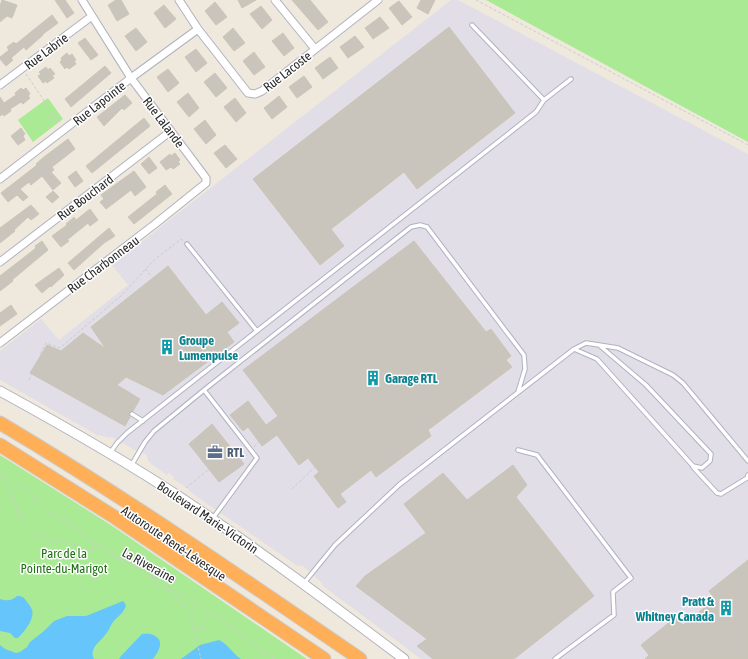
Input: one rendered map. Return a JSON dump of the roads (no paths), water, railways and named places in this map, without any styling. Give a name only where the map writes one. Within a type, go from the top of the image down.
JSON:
[{"type":"highway","points":[[0,414],[111,483],[245,581]]},
{"type":"highway","points":[[0,423],[95,482],[245,581]]},
{"type":"highway","name":"Autoroute René-Lévesque","points":[[0,431],[146,524],[345,659]]},
{"type":"highway","name":"Autoroute René-Lévesque","points":[[0,445],[116,518],[324,659]]},
{"type":"highway","name":"Autoroute René-Lévesque","points":[[245,581],[360,659]]},
{"type":"street","name":"Rue Lalande","points":[[82,0],[131,78],[206,178],[206,183]]},
{"type":"street","name":"Rue Lacoste","points":[[179,0],[198,29],[248,93],[255,94],[262,92],[378,0]]},
{"type":"street","points":[[276,0],[315,49]]},
{"type":"street","name":"Rue Labrie","points":[[0,85],[92,16]]},
{"type":"street","name":"Rue Lapointe","points":[[0,179],[131,78],[198,29]]},
{"type":"street","name":"Rue Bouchard","points":[[0,262],[171,131]]},
{"type":"street","name":"Rue Charbonneau","points":[[0,342],[155,224],[206,183]]},
{"type":"street","name":"Boulevard Marie-Victorin","points":[[0,391],[131,466],[212,519],[304,584],[404,659]]},
{"type":"lane","points":[[472,25],[544,100]]},
{"type":"lane","points":[[110,454],[120,439],[536,112],[544,100],[571,79]]},
{"type":"lane","points":[[131,466],[142,446],[151,435],[204,390],[411,227],[420,225],[427,227],[524,355],[526,369],[517,393]]},
{"type":"lane","points":[[187,244],[256,331]]},
{"type":"lane","points":[[304,584],[335,545],[399,485],[574,349],[586,343],[618,348],[673,375],[683,382],[748,461]]},
{"type":"lane","points":[[599,345],[646,385],[711,454],[710,462],[702,468],[693,466]]},
{"type":"lane","points":[[574,349],[597,359],[717,493],[722,494],[747,478],[748,475]]},
{"type":"lane","points":[[204,390],[257,458],[212,519]]},
{"type":"lane","points":[[132,414],[143,421]]},
{"type":"lane","points":[[518,450],[537,456],[631,578],[613,592],[614,614],[555,659]]},
{"type":"water","points":[[17,596],[25,599],[33,614],[26,629],[18,638],[15,638],[10,633],[0,631],[0,599],[9,600]]},
{"type":"water","points":[[123,601],[126,605],[124,610],[95,646],[93,652],[94,659],[0,659],[0,645],[5,649],[16,653],[20,652],[54,621],[67,616],[86,616]]},
{"type":"water","points":[[142,634],[152,634],[160,641],[160,647],[153,659],[119,659],[121,656]]},
{"type":"water","points":[[219,640],[241,659],[181,659],[200,645]]},
{"type":"place","name":"Groupe Lumenpulse","points":[[167,347]]},
{"type":"place","name":"Garage RTL","points":[[373,378]]},
{"type":"place","name":"RTL","points":[[215,452]]},
{"type":"place","name":"Pratt & Whitney Canada","points":[[726,608]]},
{"type":"park label","name":"Parc de la Pointe-du-Marigot","points":[[64,560]]}]
